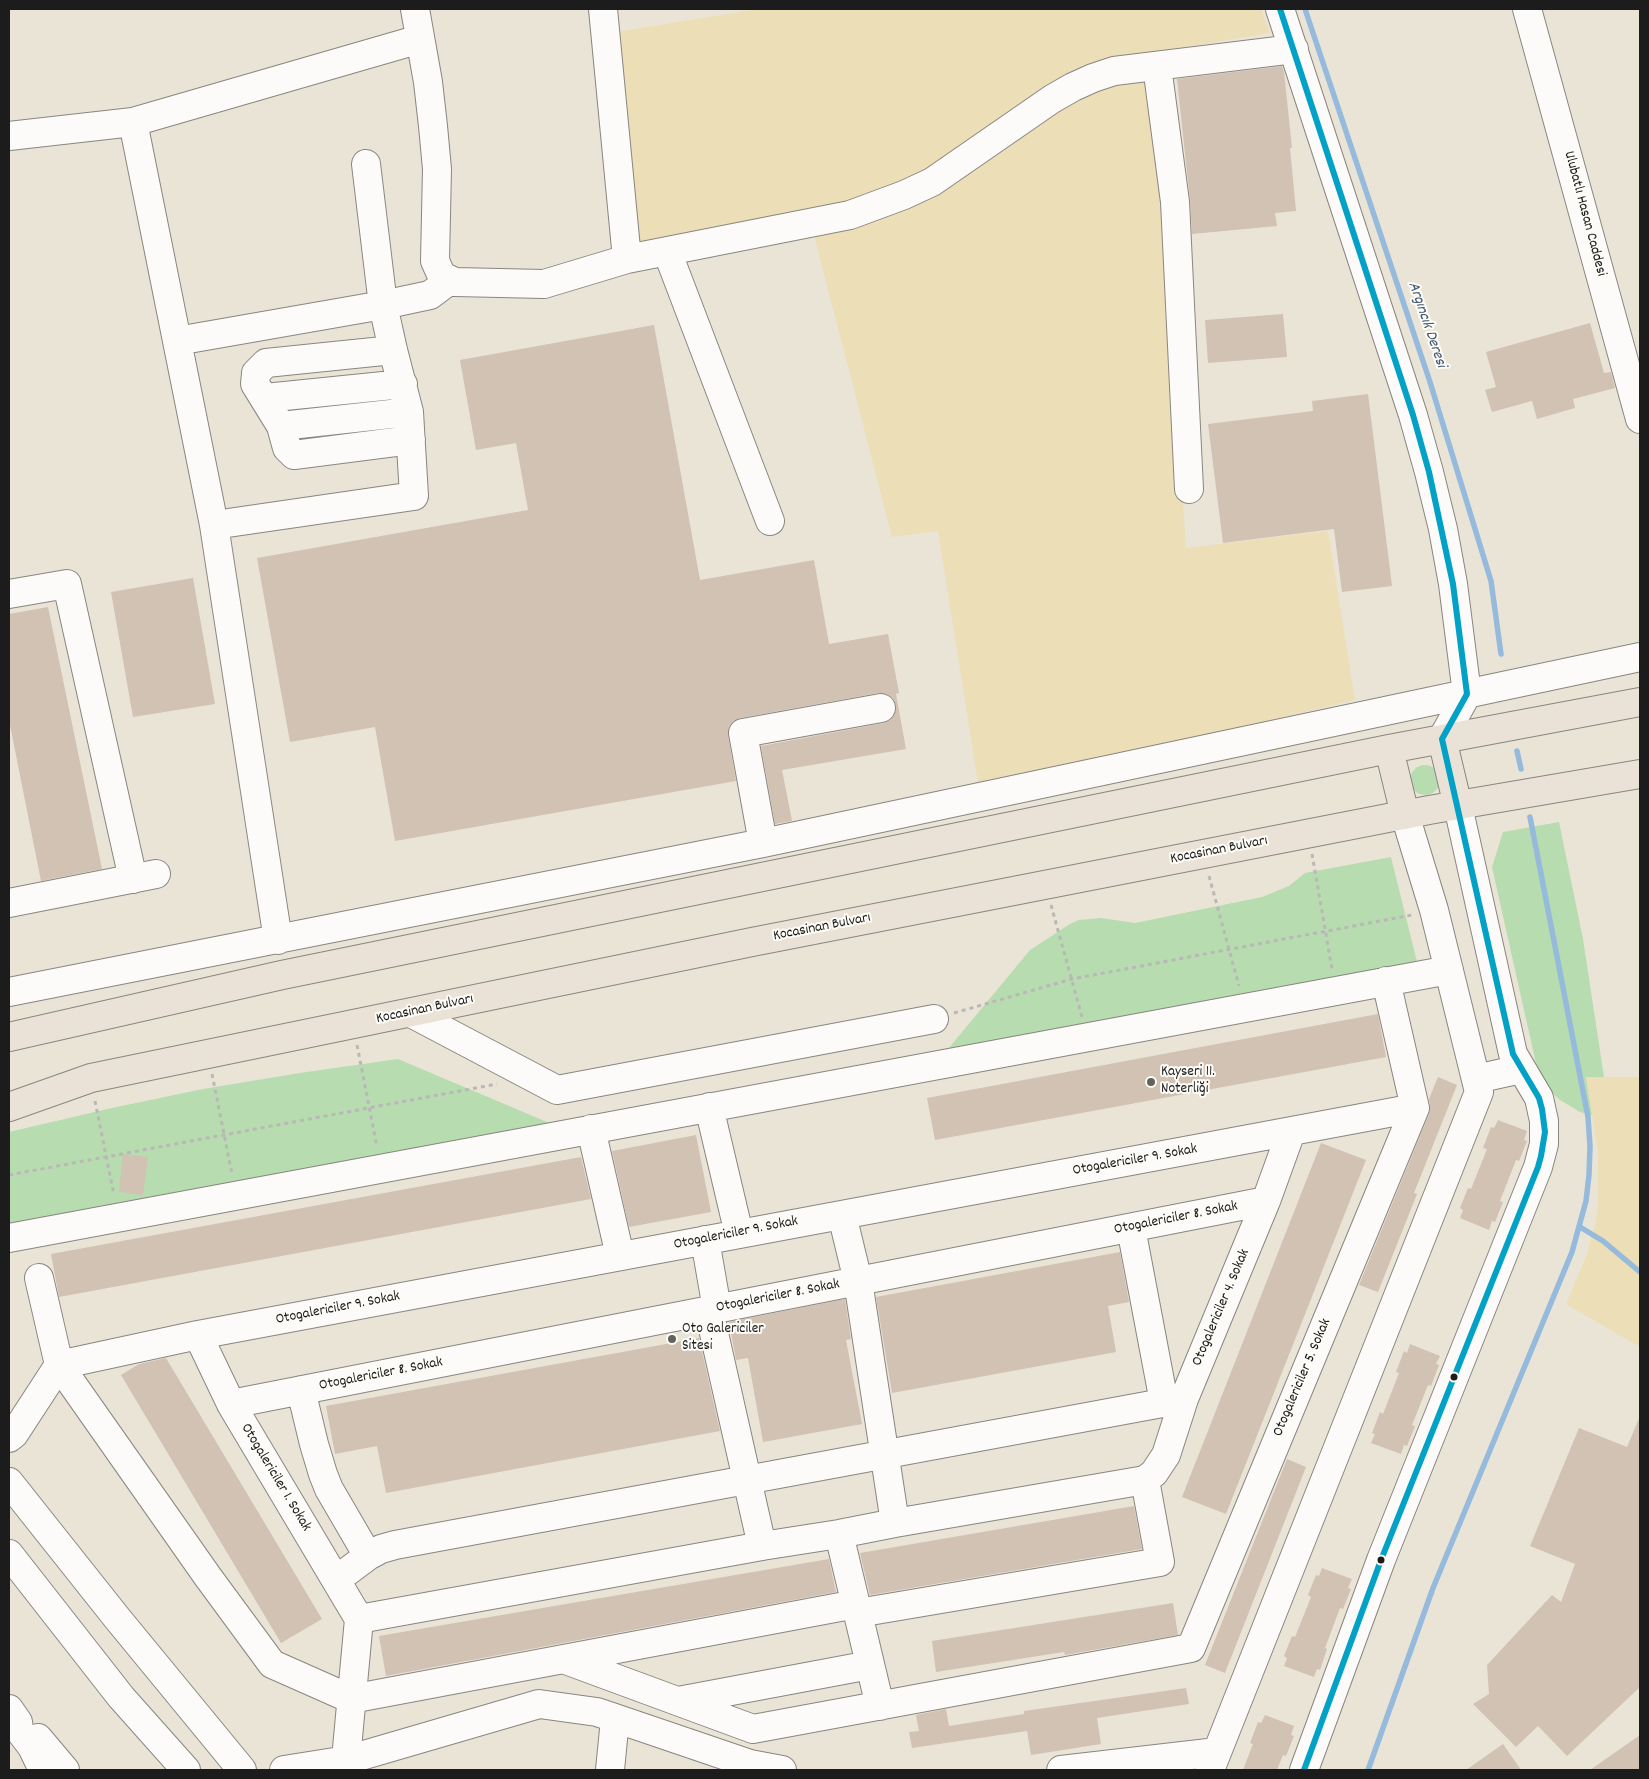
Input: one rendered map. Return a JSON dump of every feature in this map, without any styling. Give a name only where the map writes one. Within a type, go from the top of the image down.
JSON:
[{"type":"highway","points":[[9,1036],[282,975],[1389,749],[1640,702]]},
{"type":"highway","points":[[1442,739],[1458,806]]},
{"type":"highway","points":[[1389,749],[1405,815]]},
{"type":"highway","name":"Kocasinan Bulvarı","points":[[10,1107],[91,1078],[752,942],[1405,815],[1640,774]]},
{"type":"street","points":[[415,9],[429,91],[437,169],[435,261],[440,272],[455,282],[544,284],[627,259],[824,221],[876,207],[932,182],[1052,99],[1073,87],[1114,71],[1294,49]]},
{"type":"street","points":[[603,9],[627,259]]},
{"type":"street","points":[[1280,9],[1413,415],[1429,472],[1453,584],[1467,694],[1442,739]]},
{"type":"street","name":"Ulubatlı Hasan Caddesi","points":[[1527,9],[1640,419]]},
{"type":"street","points":[[9,136],[133,122],[420,39]]},
{"type":"street","points":[[1157,66],[1176,202],[1189,489]]},
{"type":"street","points":[[133,122],[214,525],[278,940]]},
{"type":"street","points":[[214,525],[414,496],[409,412],[403,384],[392,350],[383,305],[366,164]]},
{"type":"street","points":[[667,251],[770,521]]},
{"type":"street","points":[[177,340],[383,305],[430,295],[450,280]]},
{"type":"street","points":[[392,350],[266,363],[256,373],[255,384],[281,426],[286,448],[294,456],[411,440]]},
{"type":"street","points":[[265,398],[403,384]]},
{"type":"street","points":[[281,426],[409,412]]},
{"type":"street","points":[[9,594],[66,584],[145,877],[10,898]]},
{"type":"street","points":[[9,992],[763,843],[1640,657]]},
{"type":"street","points":[[763,843],[743,733],[881,708]]},
{"type":"street","points":[[1304,1770],[1381,1560],[1542,1156],[1545,1132],[1542,1109],[1539,1098],[1513,1054],[1458,806]]},
{"type":"street","points":[[1061,1770],[1213,1761],[1479,1092],[1434,910],[1405,815]]},
{"type":"street","points":[[9,1238],[1449,970]]},
{"type":"street","points":[[1386,981],[1415,1108]]},
{"type":"street","points":[[411,1013],[557,1090],[934,1019]]},
{"type":"street","points":[[1476,1078],[1522,1069]]},
{"type":"street","points":[[709,1107],[739,1234]]},
{"type":"street","name":"Otogalericiler 9. Sokak","points":[[59,1365],[198,1335],[1415,1108]]},
{"type":"street","name":"Otogalericiler 5. Sokak","points":[[880,1706],[1191,1648],[1415,1108]]},
{"type":"street","points":[[591,1129],[620,1256]]},
{"type":"street","name":"Otogalericiler 4. Sokak","points":[[1145,1480],[1154,1473],[1166,1455],[1174,1401],[1266,1201],[1291,1132]]},
{"type":"street","name":"Otogalericiler 8. Sokak","points":[[231,1404],[1266,1201]]},
{"type":"street","points":[[842,1215],[858,1281],[895,1523]]},
{"type":"street","points":[[336,1580],[368,1556],[381,1549],[395,1545],[1174,1401],[1131,1228]]},
{"type":"street","points":[[705,1240],[713,1310],[762,1546]]},
{"type":"street","points":[[39,1278],[59,1365],[208,1577],[272,1664],[351,1698],[563,1659],[857,1609],[1160,1562],[1145,1480],[762,1546],[359,1619],[351,1698],[346,1765]]},
{"type":"street","name":"Otogalericiler 1. Sokak","points":[[198,1335],[231,1404],[359,1619]]},
{"type":"street","points":[[9,1438],[14,1434],[59,1365]]},
{"type":"street","points":[[301,1390],[314,1444],[329,1489],[368,1556]]},
{"type":"street","points":[[9,1482],[117,1618],[242,1770]]},
{"type":"street","points":[[563,1659],[753,1729],[880,1706],[839,1534]]},
{"type":"street","points":[[9,1554],[121,1696],[186,1770]]},
{"type":"street","points":[[677,1701],[870,1665]]},
{"type":"street","points":[[284,1770],[346,1765],[539,1704],[588,1711],[615,1718],[756,1767],[782,1770]]},
{"type":"street","points":[[13,1715],[19,1730],[32,1747],[43,1770]]},
{"type":"street","points":[[13,1715],[29,1727],[65,1770]]},
{"type":"street","points":[[610,1770],[615,1718]]},
{"type":"path","points":[[1309,834],[1336,990]]},
{"type":"path","points":[[1203,854],[1244,1008]]},
{"type":"path","points":[[1045,885],[1088,1037]]},
{"type":"path","points":[[934,1019],[1072,979],[1434,910]]},
{"type":"path","points":[[353,1025],[381,1168]]},
{"type":"path","points":[[208,1054],[236,1196]]},
{"type":"path","points":[[9,1175],[533,1077]]},
{"type":"path","points":[[91,1078],[118,1218]]},
{"type":"green space","points":[[1425,765],[1436,769],[1440,780],[1436,791],[1425,795],[1414,791],[1410,780],[1414,769]]},
{"type":"green space","points":[[1559,822],[1583,939],[1604,1077],[1586,1077],[1592,1115],[1580,1112],[1560,1100],[1550,1091],[1537,1068],[1492,867],[1503,832]]},
{"type":"green space","points":[[1391,857],[1419,970],[934,1066],[1030,950],[1070,924],[1079,920],[1101,918],[1135,923],[1262,897],[1289,886],[1305,873]]},
{"type":"green space","points":[[398,1059],[554,1125],[9,1237],[9,1132],[203,1089]]},
{"type":"sand","points":[[757,9],[1261,9],[1270,33],[1147,53],[1168,269],[1186,548],[1328,531],[1355,700],[979,789],[938,531],[892,537],[807,208],[634,252],[617,32]]},
{"type":"sand","points":[[1586,1077],[1640,1077],[1640,1347],[1566,1304],[1586,1257],[1596,1221],[1598,1202],[1598,1152]]},
{"type":"building","points":[[1282,66],[1292,148],[1290,148],[1296,211],[1275,213],[1277,226],[1192,234],[1177,79]]},
{"type":"building","points":[[1283,314],[1287,357],[1208,363],[1205,320]]},
{"type":"building","points":[[1590,323],[1604,373],[1611,372],[1615,388],[1573,399],[1575,408],[1537,419],[1532,401],[1492,412],[1485,390],[1496,387],[1486,352]]},
{"type":"building","points":[[654,325],[700,580],[814,560],[829,644],[888,634],[899,693],[896,694],[906,749],[782,770],[792,821],[775,824],[761,746],[884,723],[891,720],[895,714],[896,705],[893,698],[887,694],[878,693],[740,718],[733,721],[729,727],[728,735],[736,781],[395,841],[375,727],[290,742],[257,558],[528,510],[516,443],[476,450],[460,360]]},
{"type":"building","points":[[1368,394],[1392,586],[1342,592],[1334,529],[1223,543],[1208,424],[1313,411],[1312,401]]},
{"type":"building","points":[[193,578],[215,704],[133,717],[111,592]]},
{"type":"building","points":[[48,607],[102,869],[41,881],[9,720],[9,614]]},
{"type":"building","points":[[1378,1014],[1386,1057],[935,1140],[927,1098]]},
{"type":"building","points":[[1438,1077],[1457,1085],[1414,1193],[1417,1194],[1378,1292],[1359,1285],[1429,1114],[1429,1099]]},
{"type":"building","points":[[1498,1120],[1527,1131],[1524,1140],[1527,1141],[1519,1161],[1516,1160],[1500,1201],[1503,1202],[1495,1222],[1492,1221],[1489,1230],[1460,1218],[1463,1210],[1460,1208],[1468,1188],[1471,1189],[1487,1149],[1483,1148],[1491,1127],[1494,1128]]},
{"type":"building","points":[[696,1135],[711,1212],[629,1227],[612,1151]]},
{"type":"building","points":[[1321,1143],[1366,1160],[1226,1514],[1182,1497]]},
{"type":"building","points":[[123,1154],[148,1157],[143,1195],[119,1192]]},
{"type":"building","points":[[581,1157],[591,1199],[59,1297],[51,1254]]},
{"type":"building","points":[[1120,1252],[1129,1302],[1108,1306],[1116,1352],[892,1393],[876,1297]]},
{"type":"building","points":[[845,1299],[851,1339],[846,1340],[862,1424],[763,1442],[748,1358],[736,1360],[729,1322]]},
{"type":"building","points":[[699,1338],[720,1431],[386,1493],[377,1446],[335,1454],[326,1406]]},
{"type":"building","points":[[1410,1344],[1440,1356],[1436,1364],[1439,1365],[1431,1386],[1428,1385],[1412,1425],[1415,1426],[1407,1446],[1404,1445],[1401,1454],[1371,1443],[1375,1434],[1372,1433],[1380,1412],[1383,1414],[1399,1373],[1396,1372],[1404,1351],[1407,1353]]},
{"type":"building","points":[[166,1358],[322,1619],[281,1643],[121,1375],[139,1364]]},
{"type":"building","points":[[1640,1416],[1640,1687],[1567,1756],[1538,1726],[1516,1747],[1473,1704],[1489,1694],[1487,1665],[1552,1595],[1561,1602],[1575,1564],[1530,1546],[1579,1428],[1627,1447]]},
{"type":"building","points":[[1287,1459],[1306,1467],[1225,1673],[1205,1665]]},
{"type":"building","points":[[1134,1506],[1142,1549],[870,1595],[860,1553]]},
{"type":"building","points":[[829,1559],[836,1592],[386,1676],[379,1636]]},
{"type":"building","points":[[1322,1568],[1352,1579],[1348,1588],[1351,1589],[1343,1609],[1340,1608],[1325,1648],[1327,1649],[1320,1670],[1317,1669],[1314,1677],[1284,1666],[1287,1658],[1284,1656],[1292,1636],[1295,1637],[1311,1597],[1308,1595],[1316,1575],[1319,1576]]},
{"type":"building","points":[[1173,1603],[1178,1635],[1065,1655],[1064,1652],[936,1672],[932,1641]]},
{"type":"building","points":[[1186,1688],[1189,1704],[1097,1718],[1101,1744],[1031,1755],[1027,1731],[912,1748],[909,1732],[919,1731],[916,1715],[946,1709],[949,1726],[1024,1714],[1024,1711]]},
{"type":"building","points":[[1265,1715],[1294,1726],[1291,1735],[1294,1736],[1286,1756],[1283,1755],[1277,1770],[1243,1770],[1253,1744],[1250,1743],[1258,1722],[1261,1723]]},
{"type":"building","points":[[1640,1735],[1640,1770],[1590,1770]]},
{"type":"building","points":[[1503,1744],[1521,1770],[1466,1770]]},
{"type":"waterway","name":"Argıncık Deresi","points":[[1305,9],[1430,382],[1491,581],[1501,654]]},
{"type":"waterway","points":[[1517,751],[1521,769]]},
{"type":"waterway","points":[[1368,1770],[1433,1588],[1572,1252],[1586,1201],[1590,1146],[1588,1117],[1530,817]]},
{"type":"waterway","points":[[1580,1227],[1603,1241],[1640,1272]]},
{"type":"transit line","points":[[1280,9],[1413,415],[1429,472],[1453,584],[1467,694],[1442,739],[1513,1054],[1539,1098],[1545,1132],[1538,1167],[1381,1560],[1304,1770]]},
{"type":"place","name":"Kayseri 11. Noterliği","points":[[1151,1082]]},
{"type":"place","name":"Oto Galericiler Sitesi","points":[[672,1339]]}]
